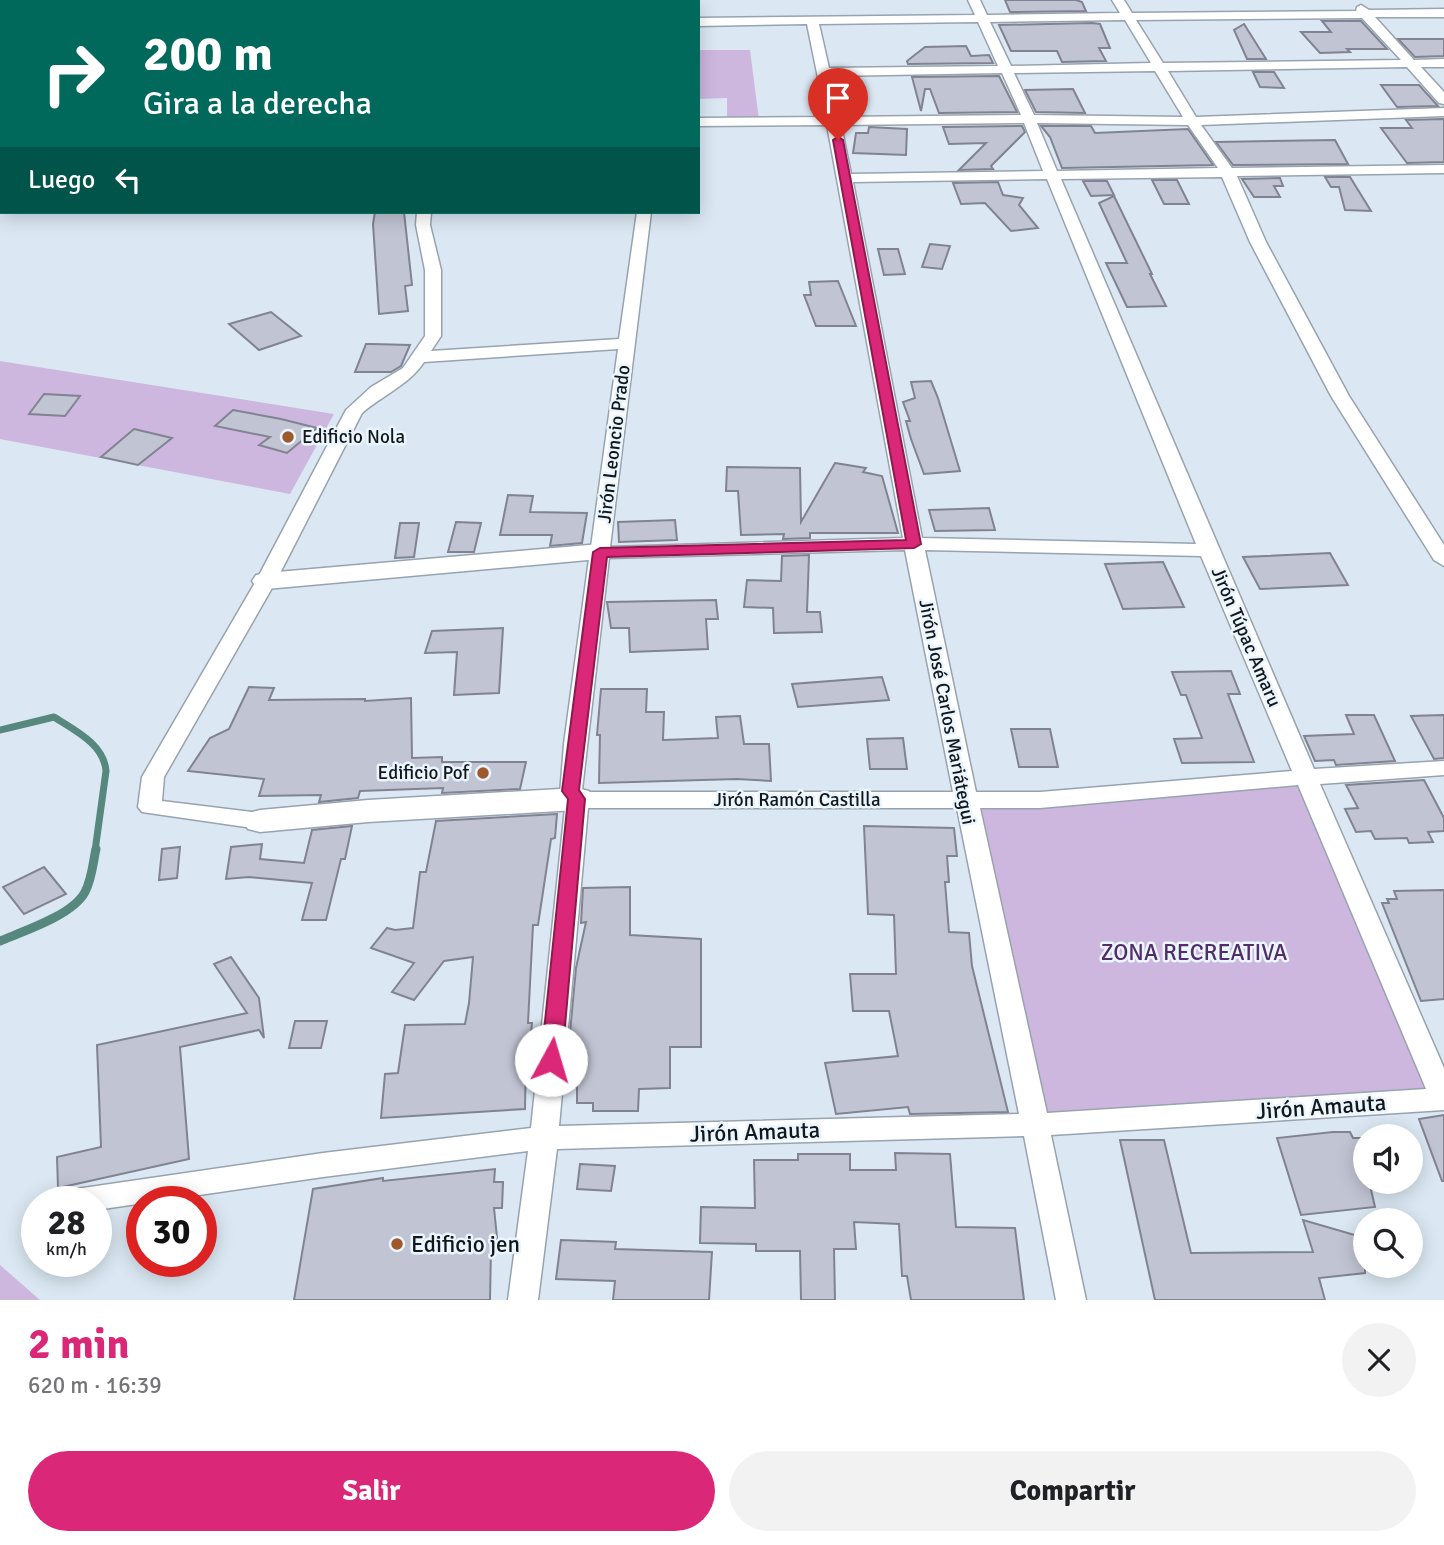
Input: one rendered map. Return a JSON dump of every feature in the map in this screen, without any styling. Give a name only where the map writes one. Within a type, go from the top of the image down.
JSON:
[{"type":"street","name":"Jirón Túpac Amaru","points":[[974,0],[1029,119],[1208,550],[1444,1099]]},
{"type":"street","points":[[1118,0],[1192,121],[1228,173],[1258,242],[1307,337],[1340,396],[1444,560]]},
{"type":"street","points":[[1353,0],[1444,100]]},
{"type":"street","points":[[700,23],[1444,13]]},
{"type":"street","name":"Jirón José Carlos Mariátegui","points":[[813,23],[846,178],[965,802],[1036,1125],[1071,1300]]},
{"type":"street","points":[[824,72],[1444,63]]},
{"type":"street","points":[[700,122],[1029,119],[1192,121],[1444,112]]},
{"type":"street","points":[[846,178],[1444,169]]},
{"type":"street","points":[[266,581],[355,410],[377,391],[410,372],[433,336],[433,270],[423,225],[424,214]]},
{"type":"street","name":"Jirón Leoncio Prado","points":[[523,1300],[544,1138],[576,799],[570,791],[644,214]]},
{"type":"street","points":[[418,357],[626,343]]},
{"type":"street","points":[[266,581],[600,552],[914,544],[1208,550]]},
{"type":"street","name":"Jirón Ramón Castilla","points":[[266,581],[153,777],[150,807],[260,821],[368,811],[576,799],[965,802],[1041,800],[1444,768]]},
{"type":"street","name":"Jirón Amauta","points":[[112,1196],[323,1165],[544,1138],[1036,1125],[1444,1099]]},
{"type":"green space","points":[[700,50],[750,50],[759,120],[727,120],[727,98],[700,99]]},
{"type":"green space","points":[[0,361],[334,414],[290,494],[0,439]]},
{"type":"green space","name":"ZONA RECREATIVA","points":[[1306,777],[1444,1099],[1036,1125],[967,811]]},
{"type":"green space","points":[[0,1265],[40,1300],[0,1300]]},
{"type":"building","points":[[1005,0],[1076,0],[1082,2],[1086,11],[1010,12]]},
{"type":"building","points":[[1322,21],[1361,21],[1387,49],[1347,49],[1350,52],[1320,53],[1301,32],[1331,32]]},
{"type":"building","points":[[1100,24],[1110,48],[1099,48],[1106,61],[1062,62],[1057,51],[1011,51],[999,25]]},
{"type":"building","points":[[1244,24],[1266,59],[1247,59],[1234,30]]},
{"type":"building","points":[[1398,39],[1444,39],[1444,56],[1415,57]]},
{"type":"building","points":[[966,46],[971,56],[989,55],[993,63],[908,64],[907,61],[925,47]]},
{"type":"building","points":[[1253,72],[1274,72],[1284,88],[1260,87]]},
{"type":"building","points":[[999,76],[1017,112],[939,113],[930,89],[925,89],[921,111],[912,77]]},
{"type":"building","points":[[1381,85],[1419,85],[1438,106],[1397,107]]},
{"type":"building","points":[[1073,89],[1085,113],[1036,112],[1025,90]]},
{"type":"building","points":[[1444,119],[1444,162],[1407,163],[1381,128],[1412,128],[1406,120]]},
{"type":"building","points":[[1022,126],[1025,132],[991,166],[993,169],[959,170],[986,143],[949,144],[943,127]]},
{"type":"building","points":[[1041,126],[1091,126],[1095,133],[1188,129],[1213,165],[1062,168],[1050,137]]},
{"type":"building","points":[[869,127],[907,129],[906,155],[853,153],[856,133],[868,133]]},
{"type":"building","points":[[1335,140],[1348,164],[1233,165],[1216,142]]},
{"type":"building","points":[[1325,177],[1350,177],[1371,211],[1345,210],[1339,187],[1331,187]]},
{"type":"building","points":[[1280,178],[1283,186],[1274,186],[1280,197],[1254,197],[1242,179]]},
{"type":"building","points":[[1152,180],[1177,180],[1189,204],[1164,204]]},
{"type":"building","points":[[1083,181],[1107,181],[1114,195],[1091,196]]},
{"type":"building","points":[[998,182],[1003,195],[1023,198],[1019,205],[1038,228],[1011,231],[985,203],[961,204],[953,183]]},
{"type":"building","points":[[1114,196],[1166,306],[1127,307],[1106,263],[1127,263],[1099,203]]},
{"type":"building","points":[[375,214],[404,214],[412,285],[405,286],[408,311],[379,314]]},
{"type":"building","points":[[930,244],[950,246],[942,269],[922,267]]},
{"type":"building","points":[[878,249],[898,249],[905,274],[884,275]]},
{"type":"building","points":[[838,281],[856,326],[816,326],[804,295],[811,295],[809,282]]},
{"type":"building","points":[[271,312],[301,336],[259,350],[229,324]]},
{"type":"building","points":[[366,344],[410,345],[401,366],[391,372],[355,372]]},
{"type":"building","points":[[931,381],[960,471],[924,474],[911,439],[906,421],[910,421],[903,402],[915,398],[911,382]]},
{"type":"building","points":[[44,394],[80,396],[65,416],[29,414]]},
{"type":"building","points":[[233,410],[317,428],[287,453],[259,445],[270,437],[215,426]]},
{"type":"building","points":[[134,429],[172,438],[138,465],[101,457]]},
{"type":"building","points":[[835,463],[866,468],[863,472],[882,476],[898,533],[810,533],[810,538],[783,539],[784,534],[741,535],[738,491],[726,491],[727,467],[800,468],[801,522]]},
{"type":"building","points":[[508,495],[533,496],[530,512],[587,513],[582,543],[550,546],[552,535],[500,535]]},
{"type":"building","points":[[989,508],[995,530],[935,531],[929,510]]},
{"type":"building","points":[[675,520],[677,540],[619,542],[618,522]]},
{"type":"building","points":[[456,522],[481,523],[474,552],[448,552]]},
{"type":"building","points":[[400,523],[419,523],[414,557],[395,558]]},
{"type":"building","points":[[1330,553],[1348,585],[1260,589],[1243,557]]},
{"type":"building","points":[[809,555],[807,612],[820,612],[822,632],[774,633],[773,608],[744,607],[747,580],[781,581],[782,556]]},
{"type":"building","points":[[1163,562],[1184,607],[1123,609],[1105,564]]},
{"type":"building","points":[[716,600],[718,619],[706,619],[708,649],[630,652],[629,628],[611,628],[607,602]]},
{"type":"building","points":[[503,628],[499,693],[454,695],[457,652],[425,653],[432,631]]},
{"type":"building","points":[[1231,671],[1240,694],[1228,694],[1254,762],[1182,763],[1174,739],[1202,738],[1186,695],[1181,695],[1172,672]]},
{"type":"building","points":[[882,677],[889,700],[798,707],[792,684]]},
{"type":"building","points":[[249,687],[274,688],[269,700],[365,701],[411,698],[412,758],[442,757],[442,762],[526,762],[520,789],[442,793],[443,788],[360,791],[358,798],[319,802],[321,795],[259,796],[264,779],[188,771],[210,738],[229,729]]},
{"type":"building","points":[[601,689],[647,689],[646,712],[664,712],[663,740],[718,738],[716,717],[740,716],[744,744],[769,744],[771,781],[737,779],[599,783],[600,735],[597,735]]},
{"type":"building","points":[[1346,715],[1374,715],[1395,761],[1336,765],[1334,760],[1315,761],[1304,736],[1354,734]]},
{"type":"building","points":[[1444,715],[1444,758],[1434,759],[1411,716]]},
{"type":"building","points":[[1011,729],[1050,729],[1058,767],[1019,767]]},
{"type":"building","points":[[903,738],[907,769],[870,769],[867,739]]},
{"type":"building","points":[[1424,780],[1444,818],[1444,831],[1428,832],[1433,842],[1409,843],[1407,838],[1375,839],[1371,831],[1356,832],[1345,809],[1358,808],[1346,785]]},
{"type":"building","points":[[557,814],[538,925],[533,925],[528,1023],[532,1023],[529,1055],[526,1055],[525,1109],[381,1118],[385,1074],[398,1073],[405,1025],[465,1024],[469,1003],[473,957],[444,961],[414,1000],[392,992],[414,963],[371,948],[387,928],[413,928],[420,872],[426,872],[436,821]]},
{"type":"building","points":[[352,826],[326,920],[302,920],[312,883],[249,877],[226,879],[231,847],[262,844],[260,859],[304,863],[312,830]]},
{"type":"building","points":[[864,826],[954,828],[957,856],[947,856],[949,882],[945,882],[949,932],[969,933],[972,966],[1008,1112],[910,1114],[908,1107],[836,1114],[825,1063],[898,1056],[889,1011],[853,1011],[850,974],[896,974],[894,915],[868,914]]},
{"type":"building","points":[[180,847],[177,878],[159,880],[162,849]]},
{"type":"building","points":[[44,867],[66,894],[24,914],[3,887]]},
{"type":"building","points":[[630,887],[630,935],[701,939],[701,1047],[670,1047],[670,1088],[639,1089],[638,1111],[593,1111],[593,1103],[577,1103],[577,1087],[565,1087],[576,968],[586,922],[581,923],[583,888]]},
{"type":"building","points":[[1444,890],[1444,999],[1421,1001],[1382,903],[1389,903],[1387,899],[1397,899],[1394,891]]},
{"type":"building","points":[[231,957],[259,998],[264,1038],[259,1030],[180,1047],[189,1159],[58,1186],[57,1157],[101,1147],[97,1045],[247,1013],[214,964]]},
{"type":"building","points":[[295,1021],[327,1021],[321,1048],[289,1048]]},
{"type":"building","points":[[1444,1115],[1444,1181],[1442,1181],[1419,1119]]},
{"type":"building","points":[[1350,1132],[1353,1138],[1353,1194],[1372,1194],[1375,1207],[1301,1215],[1277,1138]]},
{"type":"building","points":[[1120,1140],[1164,1140],[1191,1253],[1313,1252],[1303,1220],[1353,1235],[1353,1274],[1319,1278],[1325,1300],[1155,1300]]},
{"type":"building","points":[[895,1153],[950,1154],[956,1227],[1015,1228],[1024,1300],[911,1300],[907,1276],[902,1276],[899,1224],[854,1222],[856,1249],[834,1249],[835,1300],[801,1300],[800,1251],[756,1251],[756,1244],[700,1243],[701,1207],[755,1208],[754,1160],[798,1160],[798,1154],[850,1154],[850,1170],[896,1170]]},
{"type":"building","points":[[580,1164],[615,1166],[611,1191],[577,1189]]},
{"type":"building","name":"Edificio jen","points":[[495,1169],[494,1182],[503,1182],[502,1208],[494,1208],[498,1247],[491,1248],[490,1300],[294,1300],[313,1189],[383,1178],[383,1181]]},
{"type":"building","points":[[561,1240],[616,1242],[615,1249],[712,1252],[709,1300],[613,1300],[615,1281],[556,1279]]},
{"type":"waterway","points":[[0,730],[54,717],[94,745],[104,761],[106,771],[95,851]]},
{"type":"waterway","points":[[0,941],[59,915],[79,900],[89,882],[96,849]]},
{"type":"place","name":"Edificio Nola","points":[[288,437]]},
{"type":"place","name":"Edificio Pof","points":[[483,773]]},
{"type":"place","name":"Edificio jen","points":[[397,1244]]},
{"type":"route","points":[[551,1060],[576,799],[570,791],[600,552],[914,544],[838,140]]}]
